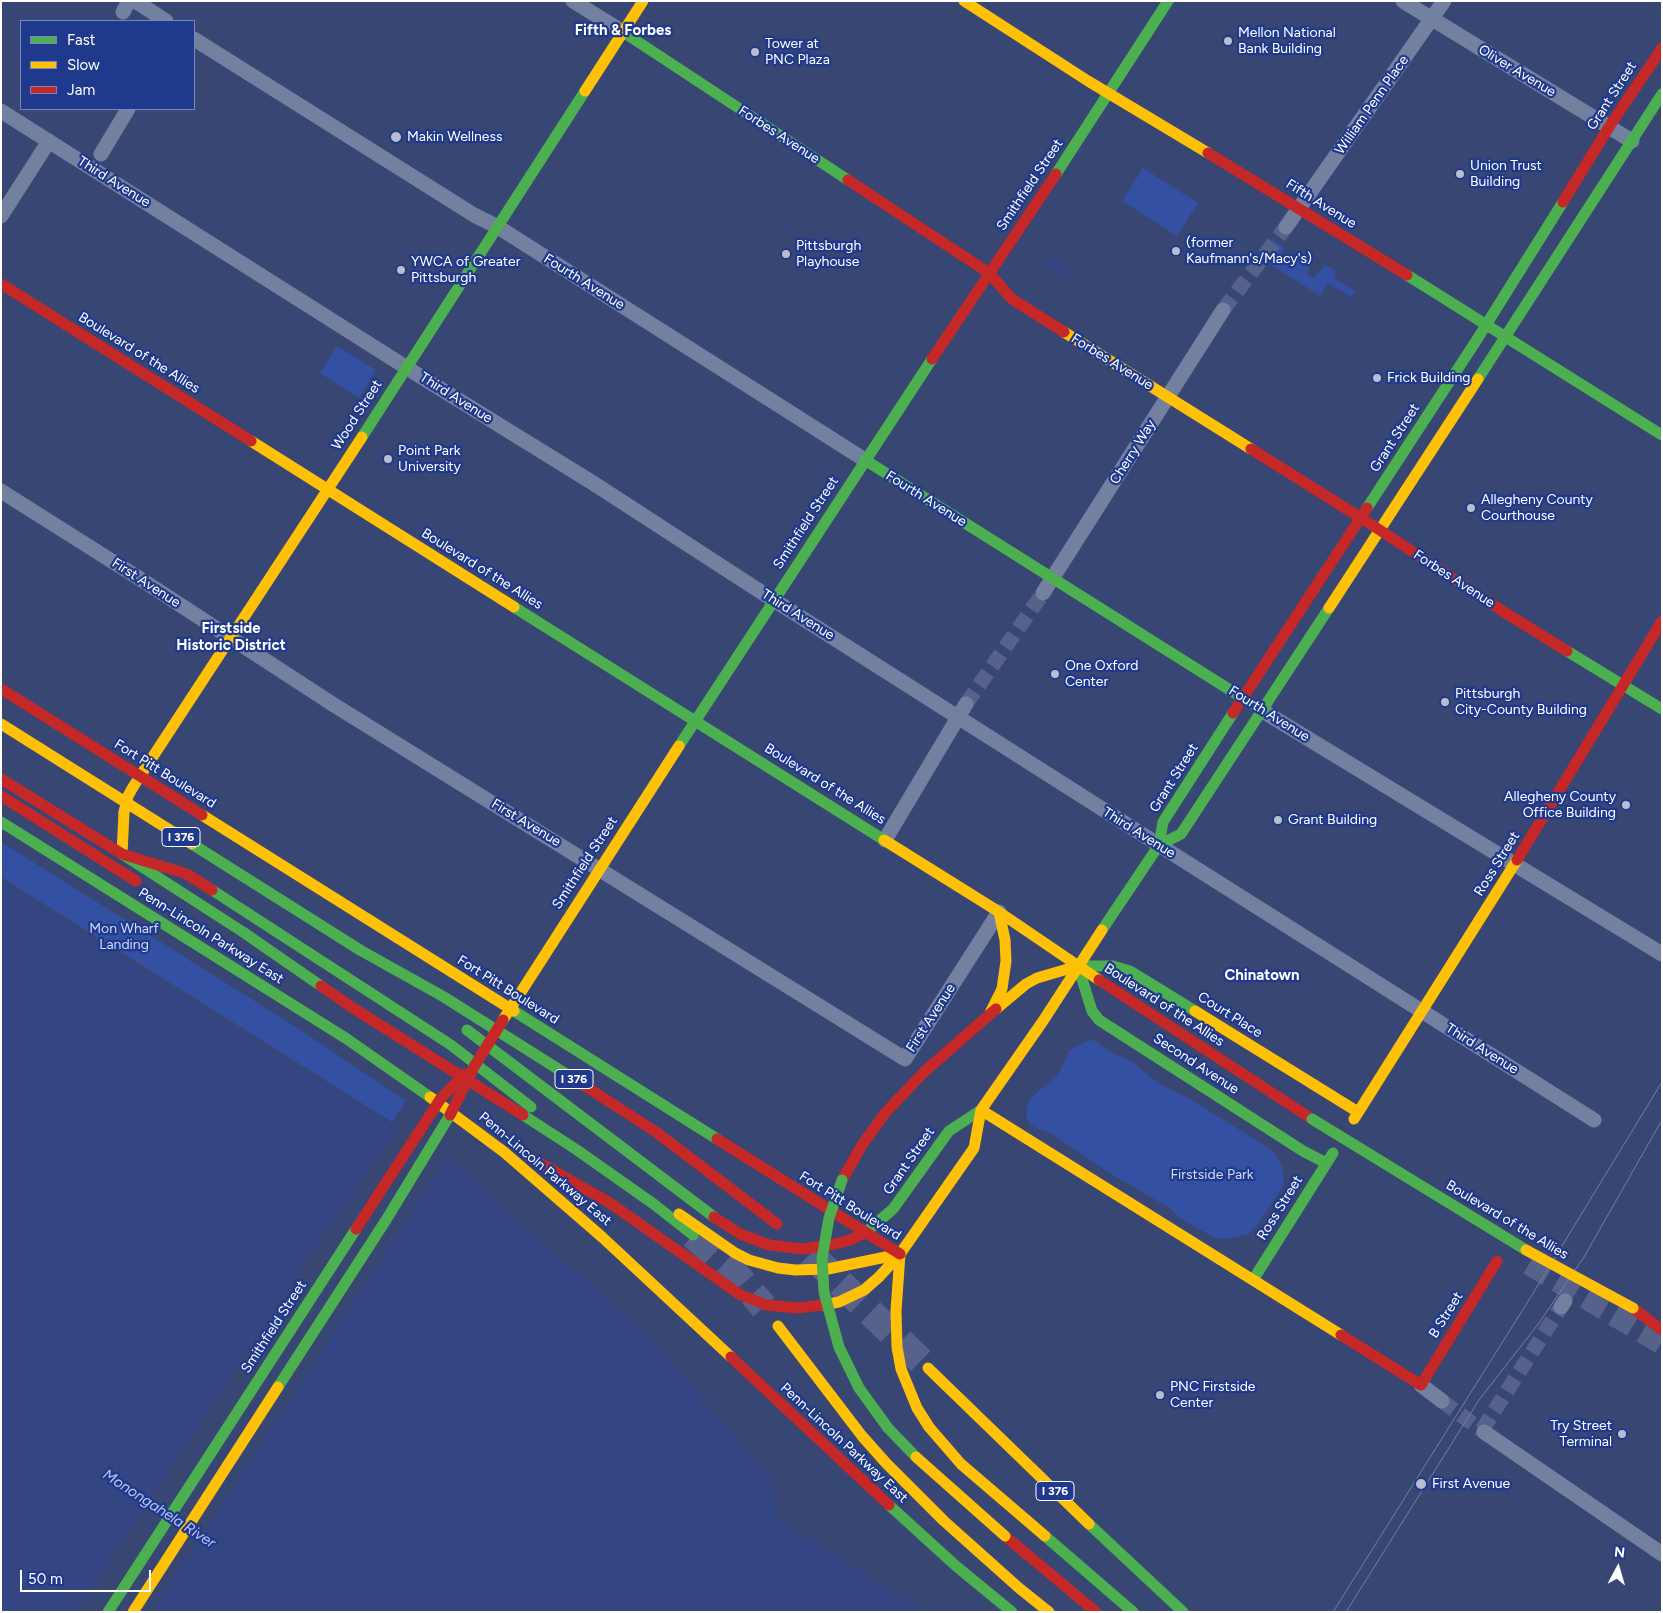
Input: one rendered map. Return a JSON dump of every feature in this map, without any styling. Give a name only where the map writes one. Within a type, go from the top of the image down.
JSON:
[{"type":"main road","name":"Wood Street","points":[[122,854],[124,812],[128,796],[133,787],[643,1]]},
{"type":"main road","name":"Fifth Avenue","points":[[964,1],[1109,94],[1300,208],[1505,338],[1662,434]]},
{"type":"main road","name":"Smithfield Street","points":[[133,1612],[386,1220],[455,1107],[475,1065],[695,720],[864,460],[1109,94],[1168,1]]},
{"type":"main road","name":"Forbes Avenue","points":[[623,32],[989,273],[1012,299],[1361,518],[1501,610],[1662,709]]},
{"type":"main road","name":"Grant Street","points":[[866,1233],[893,1209],[948,1131],[981,1110],[1043,1021],[1159,845],[1163,822],[1486,325],[1609,127],[1662,48]]},
{"type":"main road","name":"Grant Street","points":[[1159,845],[1181,834],[1662,94]]},
{"type":"main road","name":"Boulevard of the Allies","points":[[1,284],[999,912],[1312,1119],[1530,1252],[1633,1308],[1662,1330]]},
{"type":"main road","name":"Fourth Avenue","points":[[864,460],[1261,710]]},
{"type":"main road","name":"Ross Street","points":[[1356,1116],[1515,864],[1662,621]]},
{"type":"main road","name":"Fort Pitt Boulevard","points":[[1,689],[900,1254]]},
{"type":"main road","name":"I 376","points":[[1,724],[360,950],[444,997],[656,1132],[777,1224]]},
{"type":"main road","name":"Fort Pitt Boulevard","points":[[1,778],[122,854],[187,874],[451,1045],[696,1231],[742,1257],[763,1265],[795,1270],[828,1268],[900,1254]]},
{"type":"main road","points":[[1,796],[144,886]]},
{"type":"main road","name":"Penn-Lincoln Parkway East","points":[[1,822],[338,1034],[408,1081],[504,1152],[595,1230],[908,1523],[1012,1612]]},
{"type":"main road","points":[[122,854],[243,932],[352,1008],[577,1150],[655,1205],[696,1231]]},
{"type":"main road","points":[[990,1015],[1002,989],[1006,961],[1005,940],[999,912]]},
{"type":"main road","points":[[360,950],[431,1004]]},
{"type":"main road","points":[[252,953],[352,1008]]},
{"type":"main road","name":"Court Place","points":[[1096,1612],[926,1467],[888,1428],[860,1388],[838,1347],[824,1292],[822,1258],[829,1218],[842,1180],[862,1145],[886,1112],[924,1072],[1026,984],[1037,978],[1078,966],[1113,966],[1130,971],[1356,1116]]},
{"type":"main road","name":"Second Avenue","points":[[1078,966],[1092,1011],[1100,1020],[1303,1150],[1329,1158]]},
{"type":"main road","points":[[455,1022],[726,1226],[740,1234],[770,1245],[803,1249],[835,1244],[866,1233]]},
{"type":"main road","name":"Smithfield Street","points":[[108,1612],[441,1098],[475,1065]]},
{"type":"main road","name":"Grant Street","points":[[457,1116],[610,1203],[732,1290],[766,1305],[805,1308],[839,1302],[864,1290],[880,1277],[900,1254],[974,1148],[981,1110]]},
{"type":"main road","points":[[981,1110],[1421,1385]]},
{"type":"main road","name":"Ross Street","points":[[1253,1280],[1329,1158]]},
{"type":"main road","points":[[900,1254],[896,1311],[897,1347],[901,1369],[917,1408],[930,1427],[961,1464],[1133,1612]]},
{"type":"main road","name":"B Street","points":[[1421,1385],[1498,1261]]},
{"type":"main road","name":"Boulevard of the Allies","points":[[1633,1308],[1662,1316]]},
{"type":"main road","points":[[778,1326],[862,1436],[886,1463],[944,1521],[1019,1588],[1049,1612]]},
{"type":"main road","name":"I 376","points":[[928,1368],[1122,1556],[1184,1612]]},
{"type":"street","points":[[135,1],[164,20]]},
{"type":"street","name":"Forbes Avenue","points":[[573,1],[623,32]]},
{"type":"street","name":"Oliver Avenue","points":[[1403,1],[1632,141]]},
{"type":"street","name":"William Penn Place","points":[[1300,208],[1444,1]]},
{"type":"street","name":"Fourth Avenue","points":[[195,40],[474,215],[498,227],[864,460]]},
{"type":"street","points":[[101,154],[127,110]]},
{"type":"street","name":"Third Avenue","points":[[1,111],[406,367],[599,486],[773,600],[962,710],[1159,845],[1594,1120]]},
{"type":"street","points":[[1,216],[49,141]]},
{"type":"street","points":[[1286,227],[1300,208]]},
{"type":"street","name":"Cherry Way","points":[[1043,593],[1223,310]]},
{"type":"street","name":"First Avenue","points":[[1,491],[343,710],[905,1059],[999,912]]},
{"type":"street","points":[[885,840],[962,710]]},
{"type":"street","name":"Fourth Avenue","points":[[1261,710],[1662,954]]},
{"type":"street","points":[[1421,1385],[1442,1400]]},
{"type":"street","points":[[1484,1432],[1662,1554]]},
{"type":"green space","points":[[1143,168],[1198,203],[1177,236],[1122,201]]},
{"type":"green space","points":[[1273,238],[1284,248],[1279,260],[1284,264],[1293,255],[1306,256],[1312,260],[1307,274],[1314,278],[1325,265],[1336,271],[1334,278],[1355,291],[1351,297],[1328,283],[1320,296],[1258,256],[1263,247]]},
{"type":"green space","points":[[337,346],[376,370],[359,398],[320,373]]},
{"type":"green space","name":"Mon Wharf Landing","points":[[1,842],[296,1027],[406,1101],[392,1122],[1,877]]},
{"type":"green space","name":"Firstside Park","points":[[1089,1040],[1096,1041],[1112,1053],[1131,1061],[1158,1083],[1192,1100],[1270,1149],[1276,1155],[1281,1164],[1284,1177],[1283,1186],[1255,1228],[1248,1234],[1226,1239],[1215,1238],[1178,1217],[1171,1209],[1108,1172],[1052,1134],[1032,1126],[1026,1118],[1028,1102],[1058,1075],[1069,1051]]},
{"type":"water","points":[[1048,256],[1072,271],[1066,280],[1042,265]]},
{"type":"water","name":"Monongahela River","points":[[1,881],[292,1064],[456,1162],[509,1214],[649,1336],[770,1477],[778,1518],[924,1612],[1,1612]]},
{"type":"pier","points":[[399,1125],[449,1155],[153,1612],[77,1612],[314,1248]]},
{"type":"tunnel","points":[[1223,310],[1286,227]]},
{"type":"tunnel","points":[[966,704],[1043,593]]},
{"type":"tunnel","points":[[693,1235],[730,1268],[764,1307]]},
{"type":"tunnel","points":[[810,1254],[928,1368]]},
{"type":"tunnel","points":[[1529,1264],[1662,1344]]},
{"type":"tunnel","points":[[1482,1430],[1561,1307]]},
{"type":"tunnel","points":[[1442,1401],[1484,1432]]},
{"type":"tram line","points":[[1333,1612],[1532,1295],[1662,1082]]},
{"type":"tram line","points":[[1346,1612],[1479,1400],[1539,1323],[1584,1257],[1662,1120]]},
{"type":"traffic: fast","points":[[1056,174],[1168,1]]},
{"type":"traffic: fast","points":[[623,32],[848,180]]},
{"type":"traffic: fast","points":[[362,437],[585,91]]},
{"type":"traffic: fast","points":[[1478,379],[1662,94]]},
{"type":"traffic: fast","points":[[1367,508],[1476,341],[1563,202]]},
{"type":"traffic: fast","points":[[1407,275],[1662,435]]},
{"type":"traffic: fast","points":[[679,746],[932,359]]},
{"type":"traffic: fast","points":[[865,460],[1257,707]]},
{"type":"traffic: fast","points":[[514,607],[884,840]]},
{"type":"traffic: fast","points":[[1159,845],[1181,834],[1329,608]]},
{"type":"traffic: fast","points":[[1567,651],[1662,709]]},
{"type":"traffic: fast","points":[[1102,930],[1159,845],[1163,822],[1233,713]]},
{"type":"traffic: fast","points":[[1,822],[347,1039],[430,1097]]},
{"type":"traffic: fast","points":[[192,844],[360,950],[444,997],[585,1086]]},
{"type":"traffic: fast","points":[[122,854],[243,932],[321,986]]},
{"type":"traffic: fast","points":[[212,890],[451,1045],[531,1107]]},
{"type":"traffic: fast","points":[[1195,1011],[1130,971],[1113,966],[1078,966],[1092,1011],[1099,1020],[1303,1151],[1326,1163]]},
{"type":"traffic: fast","points":[[514,1011],[717,1139]]},
{"type":"traffic: fast","points":[[467,1030],[714,1217]]},
{"type":"traffic: fast","points":[[865,1233],[893,1209],[949,1131],[981,1110]]},
{"type":"traffic: fast","points":[[278,1387],[386,1220],[450,1115]]},
{"type":"traffic: fast","points":[[523,1115],[577,1150],[655,1205],[693,1235]]},
{"type":"traffic: fast","points":[[1312,1119],[1526,1250]]},
{"type":"traffic: fast","points":[[1253,1280],[1333,1153]]},
{"type":"traffic: fast","points":[[842,1180],[829,1218],[822,1258],[824,1292],[839,1347],[859,1388],[888,1428],[916,1457]]},
{"type":"traffic: fast","points":[[108,1612],[356,1229]]},
{"type":"traffic: fast","points":[[889,1505],[956,1566],[1012,1612]]},
{"type":"traffic: fast","points":[[1089,1524],[1183,1612]]},
{"type":"traffic: fast","points":[[1045,1536],[1133,1612]]},
{"type":"traffic: slow","points":[[585,91],[643,1]]},
{"type":"traffic: slow","points":[[964,1],[1088,81],[1208,153]]},
{"type":"traffic: slow","points":[[1064,332],[1251,449]]},
{"type":"traffic: slow","points":[[1329,608],[1478,379]]},
{"type":"traffic: slow","points":[[133,787],[362,437]]},
{"type":"traffic: slow","points":[[251,441],[514,607]]},
{"type":"traffic: slow","points":[[1,724],[192,844]]},
{"type":"traffic: slow","points":[[503,1020],[679,746]]},
{"type":"traffic: slow","points":[[124,812],[128,796],[133,787]]},
{"type":"traffic: slow","points":[[122,854],[124,812]]},
{"type":"traffic: slow","points":[[202,815],[514,1011]]},
{"type":"traffic: slow","points":[[884,840],[996,910],[1099,980]]},
{"type":"traffic: slow","points":[[1354,1119],[1517,860]]},
{"type":"traffic: slow","points":[[991,1011],[1002,989],[1006,961],[1005,940],[999,912]]},
{"type":"traffic: slow","points":[[900,1254],[974,1148],[981,1110],[1043,1021],[1102,930]]},
{"type":"traffic: slow","points":[[996,1009],[1026,984],[1037,978],[1078,966]]},
{"type":"traffic: slow","points":[[1195,1011],[1358,1112]]},
{"type":"traffic: slow","points":[[430,1097],[504,1152],[602,1237],[731,1357]]},
{"type":"traffic: slow","points":[[981,1110],[1341,1335]]},
{"type":"traffic: slow","points":[[679,1214],[735,1253],[749,1260],[778,1268],[795,1270],[828,1269],[900,1254]]},
{"type":"traffic: slow","points":[[1526,1250],[1633,1308]]},
{"type":"traffic: slow","points":[[822,1305],[839,1302],[864,1290],[900,1254]]},
{"type":"traffic: slow","points":[[900,1254],[896,1311],[897,1347],[901,1369],[917,1408],[929,1427],[961,1464],[1045,1536]]},
{"type":"traffic: slow","points":[[778,1326],[862,1436],[886,1463],[944,1521],[1019,1588],[1049,1612]]},
{"type":"traffic: slow","points":[[928,1368],[1089,1524]]},
{"type":"traffic: slow","points":[[133,1612],[278,1387]]},
{"type":"traffic: slow","points":[[916,1457],[1005,1536]]},
{"type":"traffic: jam","points":[[1563,202],[1609,127],[1662,48]]},
{"type":"traffic: jam","points":[[1208,153],[1407,275]]},
{"type":"traffic: jam","points":[[932,359],[1056,174]]},
{"type":"traffic: jam","points":[[848,180],[989,273],[1012,299],[1064,332]]},
{"type":"traffic: jam","points":[[1,284],[251,441]]},
{"type":"traffic: jam","points":[[1251,449],[1361,518]]},
{"type":"traffic: jam","points":[[1233,713],[1367,508]]},
{"type":"traffic: jam","points":[[1366,521],[1567,651]]},
{"type":"traffic: jam","points":[[1517,860],[1662,621]]},
{"type":"traffic: jam","points":[[1,689],[202,815]]},
{"type":"traffic: jam","points":[[1,779],[122,854],[187,874],[212,890]]},
{"type":"traffic: jam","points":[[1,796],[136,881]]},
{"type":"traffic: jam","points":[[1099,980],[1312,1119]]},
{"type":"traffic: jam","points":[[321,986],[523,1115]]},
{"type":"traffic: jam","points":[[842,1180],[862,1145],[886,1112],[924,1072],[996,1009]]},
{"type":"traffic: jam","points":[[450,1115],[475,1065],[503,1020]]},
{"type":"traffic: jam","points":[[356,1229],[441,1098],[465,1074]]},
{"type":"traffic: jam","points":[[585,1086],[656,1132],[777,1224]]},
{"type":"traffic: jam","points":[[717,1139],[900,1254]]},
{"type":"traffic: jam","points":[[528,1156],[610,1203],[739,1294],[766,1305],[798,1308],[822,1305]]},
{"type":"traffic: jam","points":[[714,1217],[740,1234],[769,1245],[803,1249],[835,1244],[865,1233]]},
{"type":"traffic: jam","points":[[1341,1335],[1421,1385],[1497,1261]]},
{"type":"traffic: jam","points":[[1633,1308],[1662,1330]]},
{"type":"traffic: jam","points":[[731,1357],[889,1505]]},
{"type":"traffic: jam","points":[[1005,1536],[1096,1612]]},
{"type":"place","name":"Mellon National Bank Building","points":[[1228,41]]},
{"type":"place","name":"Tower at PNC Plaza","points":[[755,52]]},
{"type":"place","name":"Makin Wellness","points":[[396,137]]},
{"type":"place","name":"Union Trust Building","points":[[1460,174]]},
{"type":"place","name":"(former Kaufmann's/Macy's)","points":[[1176,251]]},
{"type":"place","name":"Pittsburgh Playhouse","points":[[786,254]]},
{"type":"place","name":"YWCA of Greater Pittsburgh","points":[[401,270]]},
{"type":"place","name":"Frick Building","points":[[1377,378]]},
{"type":"place","name":"Point Park University","points":[[388,459]]},
{"type":"place","name":"Allegheny County Courthouse","points":[[1471,508]]},
{"type":"place","name":"One Oxford Center","points":[[1055,674]]},
{"type":"place","name":"Pittsburgh City-County Building","points":[[1445,702]]},
{"type":"place","name":"Allegheny County Office Building","points":[[1626,805]]},
{"type":"place","name":"Grant Building","points":[[1278,820]]},
{"type":"place","name":"PNC Firstside Center","points":[[1160,1395]]},
{"type":"place","name":"Try Street Terminal","points":[[1622,1434]]},
{"type":"place","name":"First Avenue","points":[[1421,1484]]},
{"type":"district","name":"Fifth & Forbes","points":[[623,31]]},
{"type":"district","name":"Firstside Historic District","points":[[231,638]]},
{"type":"district","name":"Chinatown","points":[[1262,976]]}]
